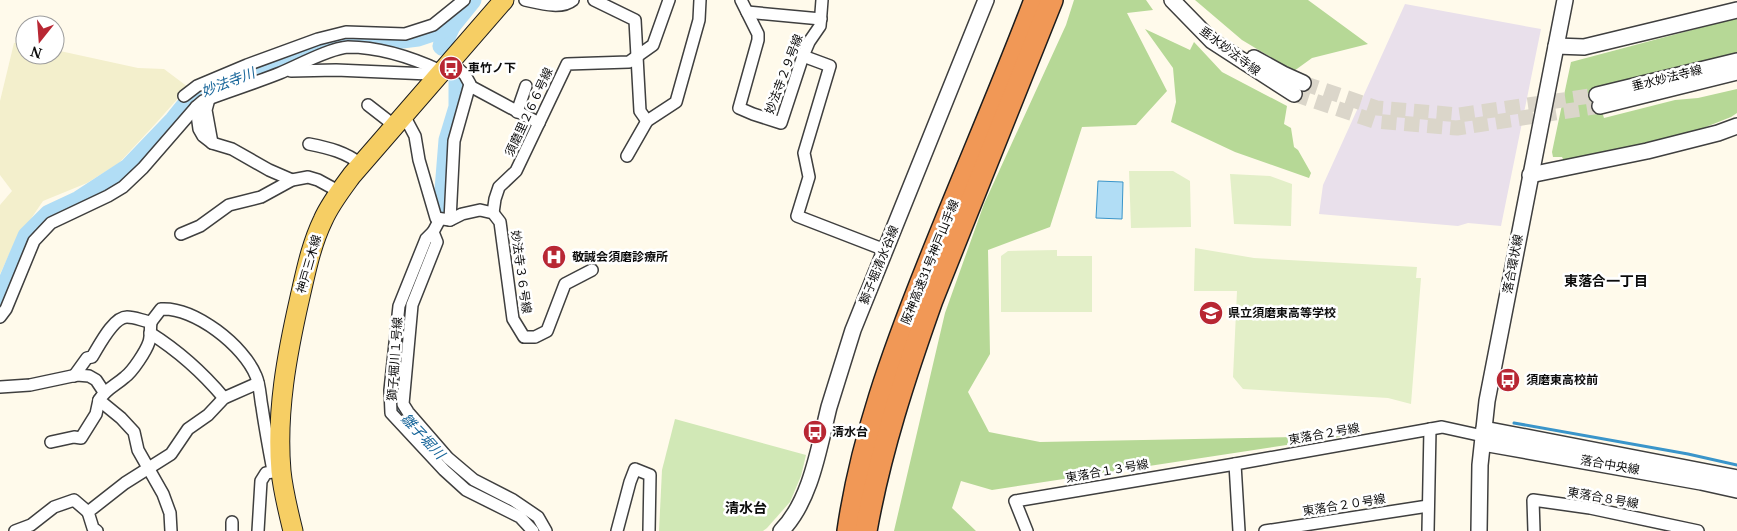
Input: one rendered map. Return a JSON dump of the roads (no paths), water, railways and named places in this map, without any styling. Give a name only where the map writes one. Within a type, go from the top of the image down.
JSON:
[{"type":"highway","name":"阪神高速31号神戸山手線","points":[[848,531],[855,491],[873,420],[900,336],[1034,0]]},
{"type":"highway","name":"阪神高速31号神戸山手線","points":[[866,531],[878,470],[890,425],[915,348],[935,292],[1052,0]]},
{"type":"main road","name":"神戸三木線","points":[[293,531],[277,471],[283,380],[311,250],[322,221],[340,192],[362,164],[504,0]]},
{"type":"street","points":[[184,96],[197,86],[318,39],[346,32],[405,34],[433,26],[464,0]]},
{"type":"street","points":[[525,0],[549,5],[569,4],[573,0]]},
{"type":"street","points":[[594,0],[635,20],[640,111],[647,121]]},
{"type":"street","name":"須磨里２６６号線","points":[[493,213],[494,199],[498,186],[516,171],[566,64],[629,62],[653,45],[669,0]]},
{"type":"street","points":[[627,156],[647,121],[676,102],[699,20],[700,0]]},
{"type":"street","name":"妙法寺２９号線","points":[[742,0],[758,34],[758,40],[739,108],[781,123],[803,56],[809,42],[820,26],[822,0]]},
{"type":"street","name":"獅子堀清水谷線","points":[[781,531],[791,520],[804,496],[840,369],[863,304],[986,0]]},
{"type":"street","name":"垂水妙法寺線","points":[[1172,0],[1212,41],[1299,88],[1215,30],[1184,0]]},
{"type":"street","name":"落合環状線","points":[[1480,531],[1479,488],[1483,436],[1489,394],[1564,0]]},
{"type":"street","points":[[1556,46],[1584,47],[1737,10]]},
{"type":"street","points":[[747,12],[821,19]]},
{"type":"street","points":[[0,317],[6,309],[34,241],[51,223],[123,187],[143,168],[196,108],[209,99],[285,71],[332,51],[347,47],[385,51],[466,75],[470,86],[454,141],[445,220]]},
{"type":"street","points":[[803,56],[830,66],[804,153],[809,177],[797,216],[885,250]]},
{"type":"street","name":"垂水妙法寺線","points":[[1734,74],[1598,101],[1737,61]]},
{"type":"street","points":[[285,71],[336,70],[429,74],[443,69]]},
{"type":"street","points":[[470,86],[539,123]]},
{"type":"street","points":[[517,112],[526,86]]},
{"type":"street","points":[[209,99],[206,110],[212,143]]},
{"type":"street","points":[[368,104],[399,122],[407,121],[415,136],[418,160],[436,218],[445,220],[480,210],[493,213]]},
{"type":"street","points":[[196,108],[199,129],[203,136],[212,143],[238,152],[269,170],[292,180]]},
{"type":"street","points":[[1530,175],[1647,151],[1737,126]]},
{"type":"street","points":[[309,144],[334,149],[362,164]]},
{"type":"street","points":[[181,234],[200,226],[228,206],[261,197],[292,180],[308,177],[325,183],[340,192]]},
{"type":"street","name":"妙法寺３６号線","points":[[493,213],[500,222],[513,319],[524,336],[535,337],[547,330],[565,284],[592,270]]},
{"type":"street","name":"獅子堀川１号線","points":[[445,220],[434,232],[437,242],[412,305],[403,404],[408,412],[455,463],[474,480],[513,500],[538,517],[546,531]]},
{"type":"street","points":[[434,232],[426,239],[399,306],[390,390],[391,413],[444,470],[466,490],[520,517],[533,531]]},
{"type":"street","points":[[51,442],[81,438],[96,414],[102,396],[113,384],[126,377],[134,368],[149,341],[150,328],[161,309],[169,308],[204,321],[223,334],[242,354],[256,376],[258,383],[277,471],[266,473],[261,481],[258,531]]},
{"type":"street","points":[[74,376],[87,358],[92,357],[114,323],[128,317],[150,328],[163,342],[210,382],[224,398]]},
{"type":"street","points":[[0,387],[30,385],[74,376],[89,376],[96,380],[102,396],[134,432],[138,450],[163,494],[170,513],[171,531]]},
{"type":"street","points":[[88,512],[126,483],[171,454],[188,430],[208,415],[224,398],[258,383]]},
{"type":"street","name":"東落合２号線","points":[[1235,464],[1442,427],[1483,436]]},
{"type":"street","points":[[1428,531],[1430,429]]},
{"type":"street","name":"落合中央線","points":[[1483,436],[1687,467],[1737,478]]},
{"type":"street","name":"落合中央線","points":[[1483,436],[1737,490]]},
{"type":"street","points":[[1235,464],[1239,531]]},
{"type":"street","name":"東落合１３号線","points":[[1027,531],[1015,501],[1235,464]]},
{"type":"street","points":[[617,531],[635,469],[650,475],[649,531]]},
{"type":"street","points":[[15,531],[31,525],[54,507],[74,500],[88,512],[93,528],[97,531]]},
{"type":"street","name":"東落合８号線","points":[[1534,531],[1533,500],[1590,508],[1698,531]]},
{"type":"street","name":"東落合２０号線","points":[[1265,531],[1428,506]]},
{"type":"water","points":[[1098,181],[1123,182],[1122,219],[1096,218]]},
{"type":"waterway","name":"妙法寺川","points":[[0,299],[27,236],[49,214],[79,200],[128,168],[174,120],[194,95],[220,83],[317,46],[344,38],[394,40],[418,37],[451,26],[472,0]]},
{"type":"waterway","name":"雛子堀川","points":[[442,46],[451,26]]},
{"type":"waterway","name":"雛子堀川","points":[[442,215],[448,140],[458,107],[458,75]]},
{"type":"waterway","name":"雛子堀川","points":[[414,281],[406,300],[396,406],[418,430]]},
{"type":"waterway","points":[[1514,423],[1688,454],[1737,465]]},
{"type":"waterway","name":"雛子堀川","points":[[435,452],[468,485],[529,517],[537,531]]},
{"type":"tunnel","points":[[1303,83],[1377,108],[1459,115],[1597,95]]},
{"type":"tunnel","points":[[1294,94],[1374,121],[1457,128],[1600,106]]},
{"type":"place","name":"車竹ノ下","points":[[451,68]]},
{"type":"place","name":"敬誠会須磨診療所","points":[[554,257]]},
{"type":"place","name":"県立須磨東高等学校","points":[[1211,313]]},
{"type":"place","name":"須磨東高校前","points":[[1508,380]]},
{"type":"place","name":"清水台","points":[[815,432]]},
{"type":"district","name":"東落合一丁目","points":[[1606,281]]},
{"type":"district","name":"清水台","points":[[746,508]]}]
